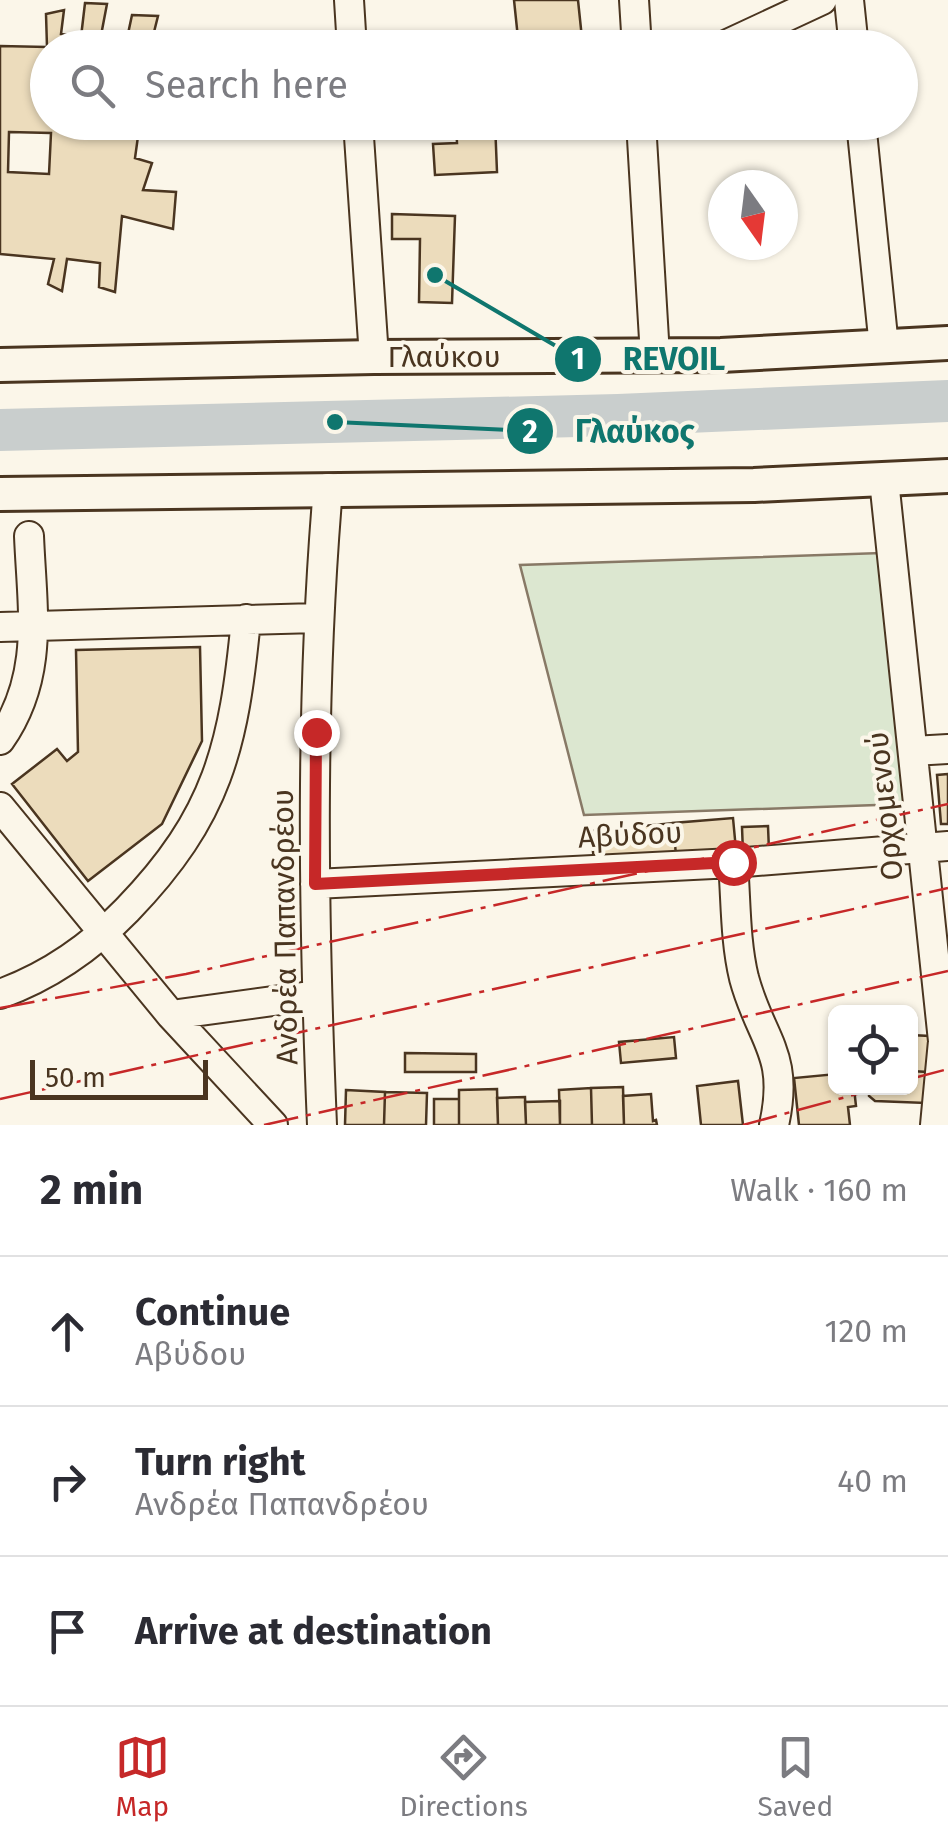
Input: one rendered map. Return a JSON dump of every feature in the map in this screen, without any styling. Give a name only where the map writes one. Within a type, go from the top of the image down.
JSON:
[{"type":"main road","name":"Γλαύκου","points":[[0,365],[655,356],[948,343]]},
{"type":"main road","points":[[0,494],[671,486],[948,476]]},
{"type":"street","points":[[349,0],[351,30]]},
{"type":"street","points":[[634,0],[636,30]]},
{"type":"street","points":[[758,30],[822,0]]},
{"type":"street","points":[[849,0],[852,30]]},
{"type":"street","points":[[359,140],[374,357]]},
{"type":"street","points":[[642,140],[655,356]]},
{"type":"street","points":[[863,140],[884,347]]},
{"type":"street","name":"Ορχομενού","points":[[884,480],[913,750],[935,847],[942,1041],[936,1125]]},
{"type":"street","name":"Ανδρέα Παπανδρέου","points":[[322,1125],[316,995],[317,618],[328,488]]},
{"type":"street","points":[[0,740],[18,711],[30,677],[29,536]]},
{"type":"street","points":[[0,627],[317,618]]},
{"type":"street","points":[[0,994],[46,974],[103,934],[173,860],[207,803],[232,723],[246,619]]},
{"type":"street","points":[[913,750],[948,748]]},
{"type":"street","points":[[0,806],[170,1015],[274,1125]]},
{"type":"street","name":"Αβύδου","points":[[315,884],[935,847]]},
{"type":"street","points":[[733,862],[742,966],[780,1076],[774,1125]]},
{"type":"street","points":[[170,1015],[316,995]]},
{"type":"green space","points":[[881,553],[905,804],[584,815],[520,565]]},
{"type":"building","points":[[514,0],[578,0],[581,30],[517,30]]},
{"type":"building","points":[[85,3],[107,4],[102,30],[82,30]]},
{"type":"building","points":[[64,10],[62,30],[46,30],[46,14]]},
{"type":"building","points":[[132,15],[158,16],[154,30],[129,30]]},
{"type":"building","points":[[0,46],[30,47],[30,132],[9,132],[8,172],[49,174],[51,140],[138,140],[135,158],[152,163],[143,190],[176,192],[173,229],[122,216],[115,292],[99,287],[100,263],[67,259],[62,291],[48,284],[54,259],[0,254]]},
{"type":"building","points":[[457,140],[496,140],[497,172],[435,175],[433,144]]},
{"type":"building","points":[[392,214],[455,216],[452,303],[419,302],[420,239],[392,239]]},
{"type":"building","points":[[200,647],[202,741],[162,824],[88,881],[12,784],[57,749],[67,761],[78,752],[76,650]]},
{"type":"building","points":[[948,774],[948,824],[941,824],[937,775]]},
{"type":"building","points":[[733,818],[736,850],[676,855],[673,823]]},
{"type":"building","points":[[673,823],[676,855],[594,862],[591,831]]},
{"type":"building","points":[[768,826],[769,851],[743,853],[742,827]]},
{"type":"building","points":[[918,1035],[930,1036],[928,1072],[918,1071]]},
{"type":"building","points":[[674,1037],[676,1058],[621,1063],[619,1042]]},
{"type":"building","points":[[405,1053],[476,1054],[476,1072],[405,1072]]},
{"type":"building","points":[[918,1071],[928,1072],[926,1103],[875,1101],[869,1096],[918,1095]]},
{"type":"building","points":[[828,1075],[828,1095],[855,1095],[856,1106],[848,1107],[850,1125],[799,1125],[794,1078]]},
{"type":"building","points":[[738,1081],[743,1125],[701,1125],[697,1086]]},
{"type":"building","points":[[623,1087],[624,1125],[592,1125],[591,1088]]},
{"type":"building","points":[[591,1088],[592,1125],[560,1125],[559,1090]]},
{"type":"building","points":[[497,1089],[498,1125],[459,1125],[459,1090]]},
{"type":"building","points":[[346,1090],[385,1092],[384,1125],[345,1125]]},
{"type":"building","points":[[385,1092],[427,1093],[426,1125],[384,1125]]},
{"type":"building","points":[[651,1094],[653,1121],[657,1125],[624,1125],[623,1096]]},
{"type":"building","points":[[525,1097],[526,1125],[498,1125],[497,1098]]},
{"type":"building","points":[[434,1099],[459,1099],[459,1125],[434,1125]]},
{"type":"building","points":[[560,1101],[560,1125],[526,1125],[525,1102]]},
{"type":"waterway","points":[[0,430],[618,415],[948,401]]},
{"type":"power","points":[[0,1008],[186,974],[948,804]]},
{"type":"power","points":[[0,1099],[948,888]]},
{"type":"power","points":[[264,1125],[948,971]]},
{"type":"power","points":[[918,1077],[948,1069]]},
{"type":"power","points":[[743,1125],[853,1095]]},
{"type":"place","name":"REVOIL","points":[[435,275]]},
{"type":"place","name":"Γλαύκος","points":[[335,422]]},
{"type":"route","points":[[316,732],[315,884],[733,862]]}]
